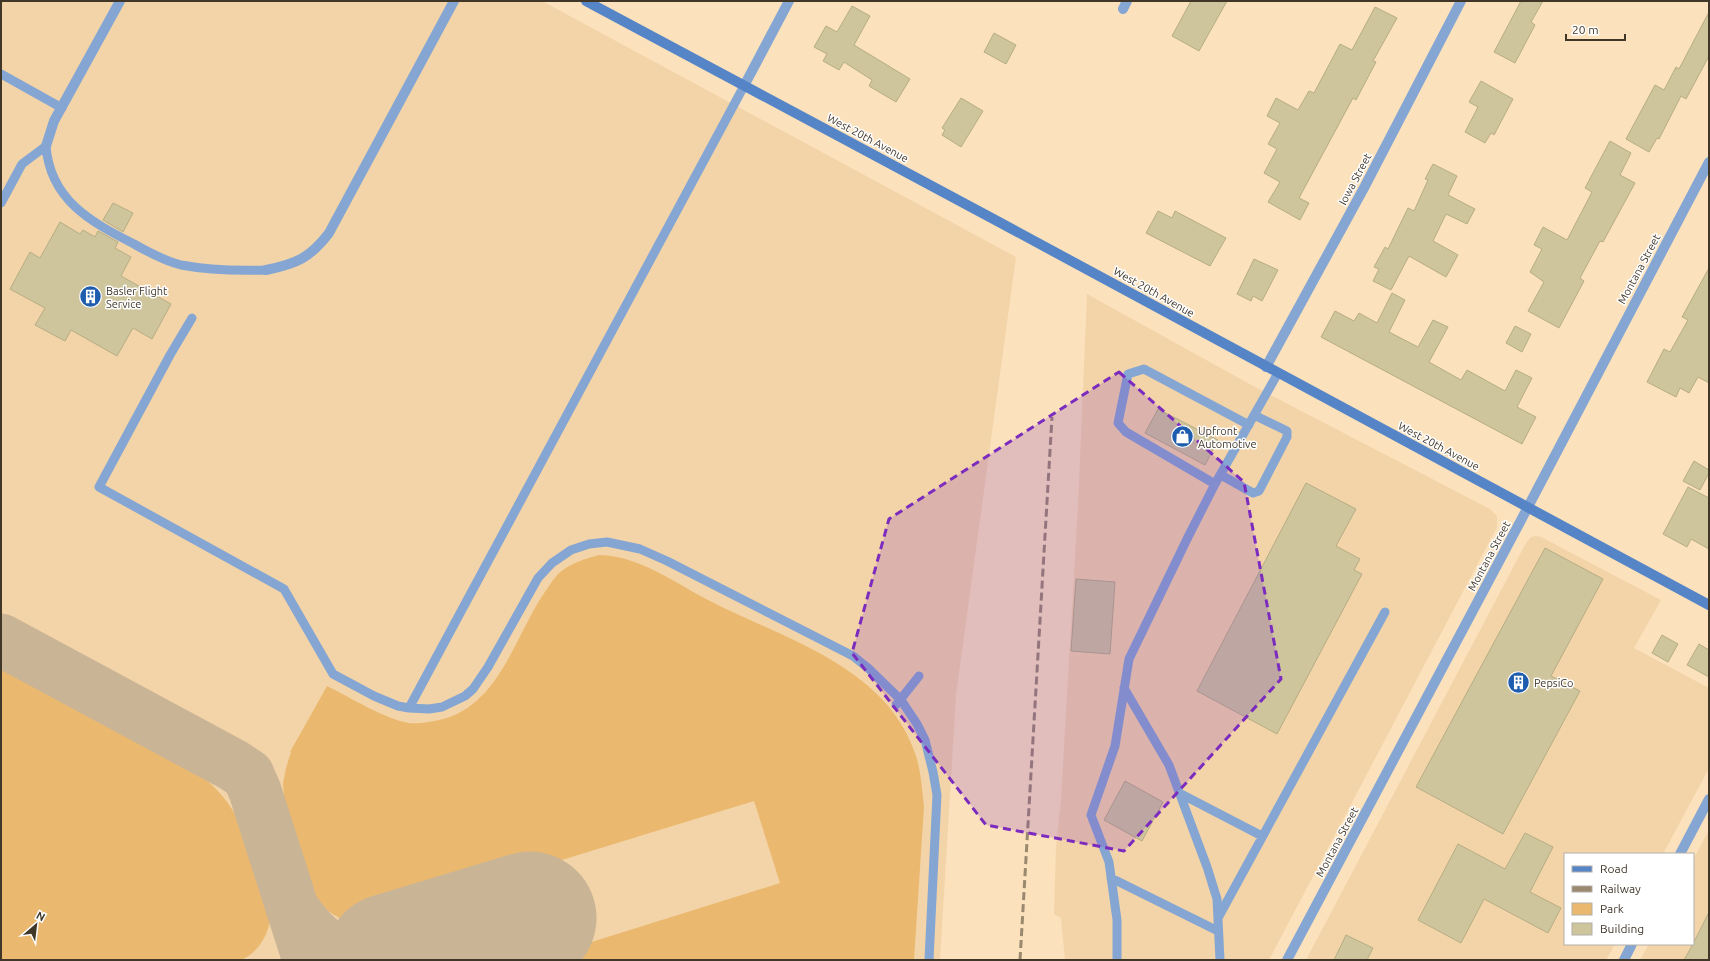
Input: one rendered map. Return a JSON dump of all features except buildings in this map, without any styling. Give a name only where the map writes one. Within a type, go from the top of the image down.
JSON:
[{"type":"main road","name":"West 20th Avenue","points":[[586,1],[1006,225],[1709,606]]},
{"type":"street","points":[[46,146],[54,122],[120,1]]},
{"type":"street","points":[[266,270],[280,268],[299,261],[317,249],[329,233],[454,1]]},
{"type":"street","points":[[744,86],[789,1]]},
{"type":"street","name":"Iowa Street","points":[[1266,367],[1365,186],[1461,1]]},
{"type":"street","name":"Montana Street","points":[[1287,960],[1528,507],[1709,162]]},
{"type":"street","points":[[1681,853],[1709,799]]},
{"type":"street","points":[[1624,960],[1632,945]]},
{"type":"lane","points":[[1,74],[62,108]]},
{"type":"lane","points":[[409,708],[744,86]]},
{"type":"lane","points":[[46,146],[47,161],[52,176],[64,196],[83,215],[111,232],[147,251],[180,265],[218,269],[266,270]]},
{"type":"lane","points":[[1,203],[22,164],[46,146]]},
{"type":"lane","points":[[192,318],[166,362],[99,487],[284,589],[333,674],[374,696],[398,706],[409,708],[442,707],[465,696],[488,667],[538,578],[552,563],[571,550],[589,544],[607,542],[640,549],[666,560],[853,656],[885,683],[899,703],[917,724],[925,740],[937,795],[929,960]]},
{"type":"lane","points":[[1216,484],[1126,432],[1118,423],[1128,374],[1144,369],[1249,425]]},
{"type":"lane","points":[[1117,960],[1117,920],[1109,862],[1091,815],[1115,746],[1129,659],[1188,537],[1278,373]]},
{"type":"lane","points":[[1221,475],[1253,493],[1259,491],[1287,438],[1286,431],[1254,415]]},
{"type":"lane","points":[[1218,918],[1385,612]]},
{"type":"lane","points":[[899,703],[919,676]]},
{"type":"lane","points":[[1124,688],[1169,765],[1208,868],[1217,899],[1220,960]]},
{"type":"lane","points":[[1181,794],[1262,836]]},
{"type":"lane","points":[[1111,878],[1218,931]]},
{"type":"highlighted area","points":[[1119,372],[1244,482],[1281,679],[1124,851],[986,825],[852,653],[889,519]]},
{"type":"shaded area","points":[[1,1],[542,1],[1016,257],[956,695],[940,960],[1,960]]},
{"type":"shaded area","points":[[1087,294],[1255,387],[1490,509],[1497,516],[1497,527],[1269,960],[1065,960],[1061,918],[1054,914],[1056,847],[1061,800],[1078,506]]},
{"type":"shaded area","points":[[1531,537],[1541,537],[1661,600],[1634,648],[1709,688],[1709,768],[1664,853],[1564,853],[1564,945],[1614,945],[1606,960],[1306,960],[1526,543]]},
{"type":"shaded area","points":[[1709,830],[1709,960],[1640,960],[1648,945],[1694,945],[1694,858]]},
{"type":"green space","points":[[599,555],[629,560],[643,565],[710,601],[799,643],[829,659],[856,677],[881,698],[901,723],[915,753],[919,766],[924,807],[914,960],[534,960],[780,883],[754,801],[356,923],[344,920],[334,915],[324,908],[316,899],[285,810],[283,783],[290,752],[327,686],[399,721],[421,723],[436,721],[458,713],[475,702],[500,672],[539,601],[558,574],[573,564]]},
{"type":"green space","points":[[1,666],[192,769],[195,773],[209,782],[221,794],[243,829],[270,911],[269,926],[263,940],[253,952],[241,960],[1,960]]},
{"type":"taxiway","points":[[1,640],[233,765],[248,775],[255,791],[309,960]]},
{"type":"taxiway","points":[[293,909],[316,937],[325,944],[346,955],[358,958],[378,959],[399,957]]},
{"type":"runway","points":[[391,960],[530,918]]},
{"type":"railway","points":[[1020,960],[1052,417]]},
{"type":"place","name":"Basler Flight Service","points":[[91,297]]},
{"type":"place","name":"Upfront Automotive","points":[[1182,437]]},
{"type":"place","name":"PepsiCo","points":[[1519,683]]}]
